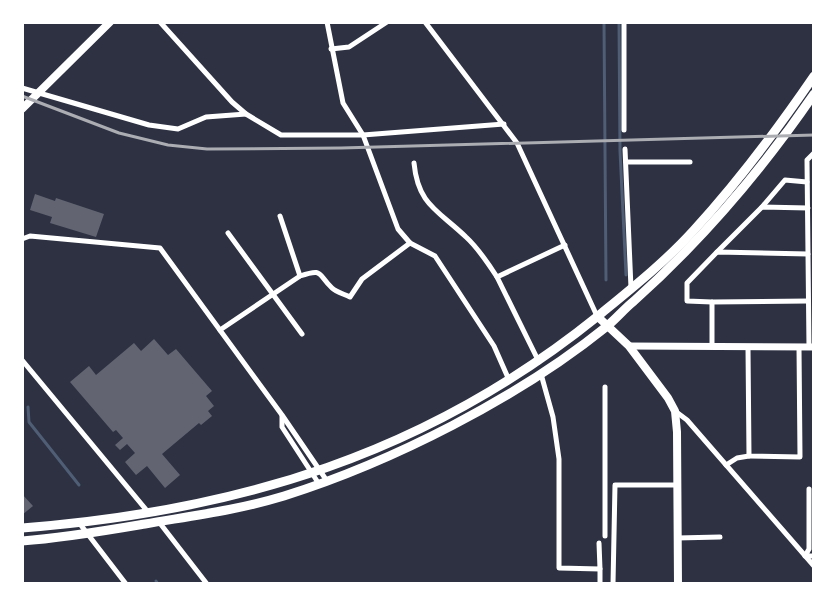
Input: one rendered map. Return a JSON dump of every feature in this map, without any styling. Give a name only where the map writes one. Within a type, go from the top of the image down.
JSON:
[{"type":"highway","points":[[22,528],[80,524],[148,513],[217,500],[280,485],[399,440],[509,380],[539,362],[631,289],[693,232],[739,179],[783,122],[814,76]]},
{"type":"highway","points":[[22,541],[87,534],[220,512],[283,496],[404,450],[541,374],[607,327],[700,238],[746,185],[814,94]]},
{"type":"main road","points":[[22,109],[36,93],[110,22]]},
{"type":"main road","points":[[597,316],[629,346],[668,398],[675,411],[677,432],[678,584]]},
{"type":"street","points":[[160,22],[232,102],[246,114],[281,135],[363,135],[504,124]]},
{"type":"street","points":[[327,22],[343,103],[363,135],[398,229],[410,243],[435,256],[494,346],[509,380]]},
{"type":"street","points":[[331,49],[349,47],[387,22]]},
{"type":"street","points":[[424,22],[504,124],[523,155],[597,316]]},
{"type":"street","points":[[624,22],[624,130]]},
{"type":"street","points":[[22,88],[149,125],[178,129],[206,117],[246,114]]},
{"type":"street","points":[[625,148],[631,289]]},
{"type":"street","points":[[629,346],[811,347],[811,309],[808,301],[810,212],[807,182],[810,166],[807,160],[814,153]]},
{"type":"street","points":[[626,162],[690,162]]},
{"type":"street","points":[[414,163],[416,182],[422,197],[467,237],[498,277],[539,362]]},
{"type":"street","points":[[807,182],[785,180],[762,207],[688,283],[688,301],[808,301]]},
{"type":"street","points":[[762,207],[810,212]]},
{"type":"street","points":[[280,216],[300,276]]},
{"type":"street","points":[[228,233],[302,334]]},
{"type":"street","points":[[22,239],[30,236],[160,248],[165,252],[282,415],[282,427],[318,472],[323,482]]},
{"type":"street","points":[[220,330],[300,276],[314,271],[322,273],[332,288],[350,297],[362,280],[410,243]]},
{"type":"street","points":[[498,277],[565,245]]},
{"type":"street","points":[[718,252],[810,258]]},
{"type":"street","points":[[712,302],[712,347]]},
{"type":"street","points":[[748,348],[750,456]]},
{"type":"street","points":[[726,465],[737,458],[750,456],[800,457],[799,348]]},
{"type":"street","points":[[22,360],[148,513]]},
{"type":"street","points":[[541,374],[553,417],[559,459],[559,568],[600,569]]},
{"type":"street","points":[[605,387],[605,536]]},
{"type":"street","points":[[675,411],[687,420],[814,566]]},
{"type":"street","points":[[605,475],[615,485],[677,485]]},
{"type":"street","points":[[613,584],[615,485]]},
{"type":"street","points":[[805,556],[809,549],[809,489]]},
{"type":"street","points":[[159,521],[207,584]]},
{"type":"street","points":[[80,524],[126,584]]},
{"type":"street","points":[[677,538],[720,537]]},
{"type":"street","points":[[599,543],[600,584]]},
{"type":"street","points":[[805,556],[814,556]]},
{"type":"building","points":[[35,194],[55,201],[56,198],[104,214],[96,237],[50,223],[52,217],[30,210]]},
{"type":"building","points":[[154,339],[168,355],[176,349],[212,391],[206,396],[214,406],[208,411],[212,416],[201,425],[199,423],[162,454],[180,475],[165,488],[147,466],[136,475],[125,462],[135,453],[127,444],[120,450],[115,445],[123,438],[116,430],[113,432],[70,382],[89,366],[96,375],[134,343],[141,351]]},
{"type":"building","points":[[22,494],[33,506],[22,515]]},
{"type":"waterway","points":[[604,22],[606,280]]},
{"type":"waterway","points":[[619,22],[620,151],[626,275]]},
{"type":"waterway","points":[[28,407],[29,422],[79,485]]},
{"type":"railway","points":[[22,96],[119,133],[168,145],[207,149],[341,148],[814,135]]}]
